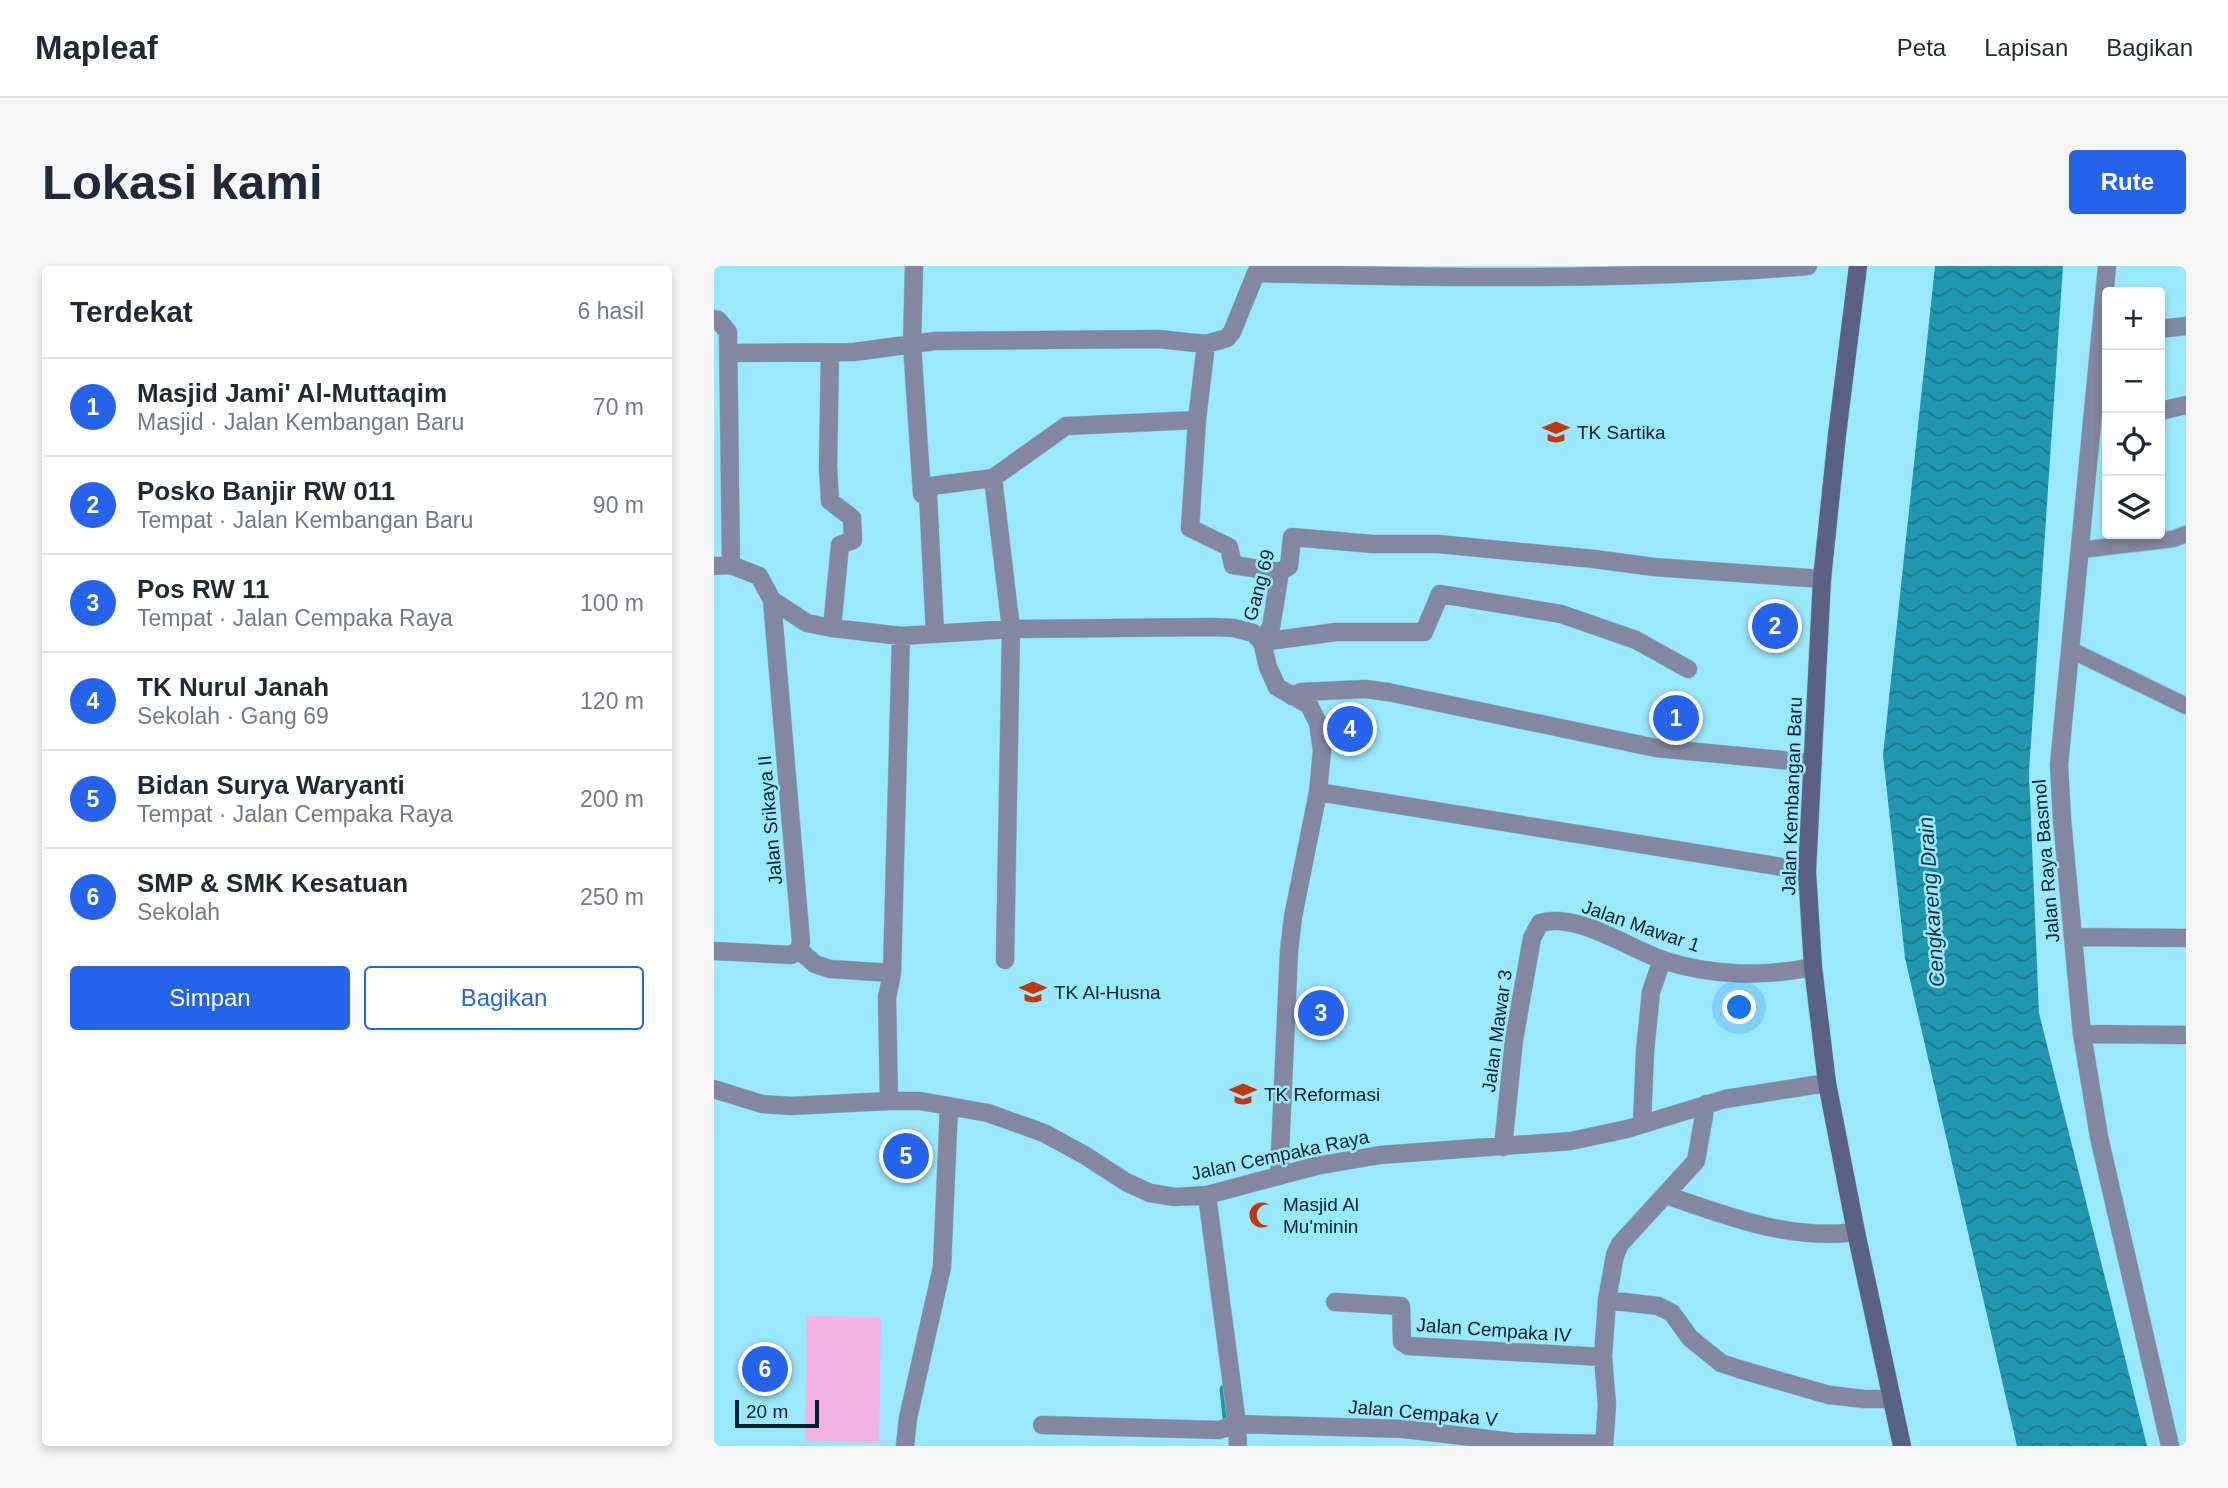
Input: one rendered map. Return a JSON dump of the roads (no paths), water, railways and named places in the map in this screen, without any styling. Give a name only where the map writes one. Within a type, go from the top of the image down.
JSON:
[{"type":"main road","name":"Jalan Kembangan Baru","points":[[1857,266],[1830,436],[1807,871],[1813,967],[1827,1083],[1902,1446]]},
{"type":"street","points":[[914,266],[912,344],[922,494],[928,495]]},
{"type":"street","points":[[729,353],[853,352],[935,341],[1158,339],[1206,344],[1227,338],[1232,332],[1257,270],[1495,278],[1727,273],[1808,266]]},
{"type":"street","name":"Jalan Raya Basmol","points":[[2106,287],[2107,266]]},
{"type":"street","points":[[714,320],[718,320],[728,332],[729,353],[722,566],[759,576],[772,600],[807,624],[901,636],[1011,629],[1234,628],[1253,633],[1262,642],[1268,667],[1277,687],[1309,705],[1318,723],[1322,751],[1318,792],[1293,917],[1289,951],[1279,1175]]},
{"type":"street","points":[[2165,328],[2186,326]]},
{"type":"street","points":[[1206,344],[1197,420],[1190,528],[1229,547],[1233,565],[1280,572]]},
{"type":"street","name":"Jalan Raya Basmol","points":[[2104,350],[2100,424],[2080,550],[2059,765],[2082,1034],[2099,1137],[2170,1446]]},
{"type":"street","points":[[830,352],[830,500],[852,518],[853,540],[840,545],[832,628]]},
{"type":"street","points":[[2165,410],[2186,405]]},
{"type":"street","points":[[935,633],[928,495],[931,486],[993,478],[1066,426],[1197,420]]},
{"type":"street","points":[[993,478],[1011,629],[1005,960]]},
{"type":"street","name":"Gang 69","points":[[1262,642],[1271,627],[1280,572],[1289,566],[1292,537],[1373,544],[1438,544],[1654,567],[1822,579]]},
{"type":"street","points":[[1262,642],[1336,632],[1424,632],[1440,594],[1561,614],[1636,640],[1688,669]]},
{"type":"street","name":"Jalan Srikaya II","points":[[772,600],[800,928],[799,950]]},
{"type":"street","points":[[889,1101],[887,998],[892,972],[901,636]]},
{"type":"street","points":[[1292,696],[1301,692],[1365,689],[1656,748],[1812,762]]},
{"type":"street","points":[[1318,792],[1807,871]]},
{"type":"street","name":"Jalan Mawar 1","points":[[1540,923],[1553,920],[1609,935],[1662,960],[1709,971],[1750,973],[1813,967]]},
{"type":"street","name":"Jalan Mawar 3","points":[[1503,1147],[1517,1027],[1532,937],[1540,923]]},
{"type":"street","points":[[2073,937],[2186,938]]},
{"type":"street","points":[[714,951],[791,955],[799,950],[815,964],[830,969],[892,972]]},
{"type":"street","points":[[1642,1124],[1651,992],[1662,960]]},
{"type":"street","points":[[2082,1034],[2186,1035]]},
{"type":"street","name":"Jalan Cempaka Raya","points":[[714,1089],[762,1104],[791,1106],[920,1101],[988,1113],[1044,1133],[1126,1182],[1150,1193],[1175,1197],[1207,1195],[1279,1175],[1380,1155],[1571,1141],[1627,1129],[1706,1104],[1827,1083]]},
{"type":"street","points":[[1604,1445],[1606,1405],[1603,1357],[1607,1300],[1615,1255],[1620,1244],[1696,1161],[1706,1104]]},
{"type":"street","points":[[905,1446],[908,1418],[942,1267],[949,1106]]},
{"type":"street","points":[[1207,1195],[1231,1426],[1238,1446]]},
{"type":"street","points":[[1665,1195],[1768,1228],[1815,1234],[1856,1232]]},
{"type":"street","points":[[1607,1300],[1658,1306],[1672,1313],[1689,1338],[1721,1363],[1829,1395],[1891,1399]]},
{"type":"street","name":"Jalan Cempaka IV","points":[[1335,1302],[1401,1306],[1402,1342],[1408,1346],[1603,1357]]},
{"type":"street","name":"Jalan Cempaka V","points":[[1042,1425],[1172,1430],[1231,1426],[1404,1429],[1513,1442],[1604,1445]]},
{"type":"lane","points":[[2080,550],[2173,539],[2186,534]]},
{"type":"lane","points":[[2071,650],[2186,706]]},
{"type":"water","name":"Cengkareng Drain","points":[[1935,266],[2063,266],[2029,772],[2039,1013],[2147,1446],[2017,1446],[1905,958],[1883,755]]},
{"type":"waterway","points":[[1224,1389],[1228,1427]]},
{"type":"place","name":"TK Sartika","points":[[1556,432]]},
{"type":"place","name":"Posko Banjir RW 011","points":[[1775,626]]},
{"type":"place","name":"Masjid Jami' Al-Muttaqim","points":[[1676,718]]},
{"type":"place","name":"TK Nurul Janah","points":[[1350,729]]},
{"type":"place","name":"TK Al-Husna","points":[[1033,992]]},
{"type":"place","name":"Pos RW 11","points":[[1321,1013]]},
{"type":"place","name":"TK Reformasi","points":[[1243,1094]]},
{"type":"place","name":"Bidan Surya Waryanti","points":[[906,1156]]},
{"type":"place","name":"Masjid Al Mu'minin","points":[[1262,1215]]},
{"type":"place","name":"SMP & SMK Kesatuan","points":[[765,1369]]}]
